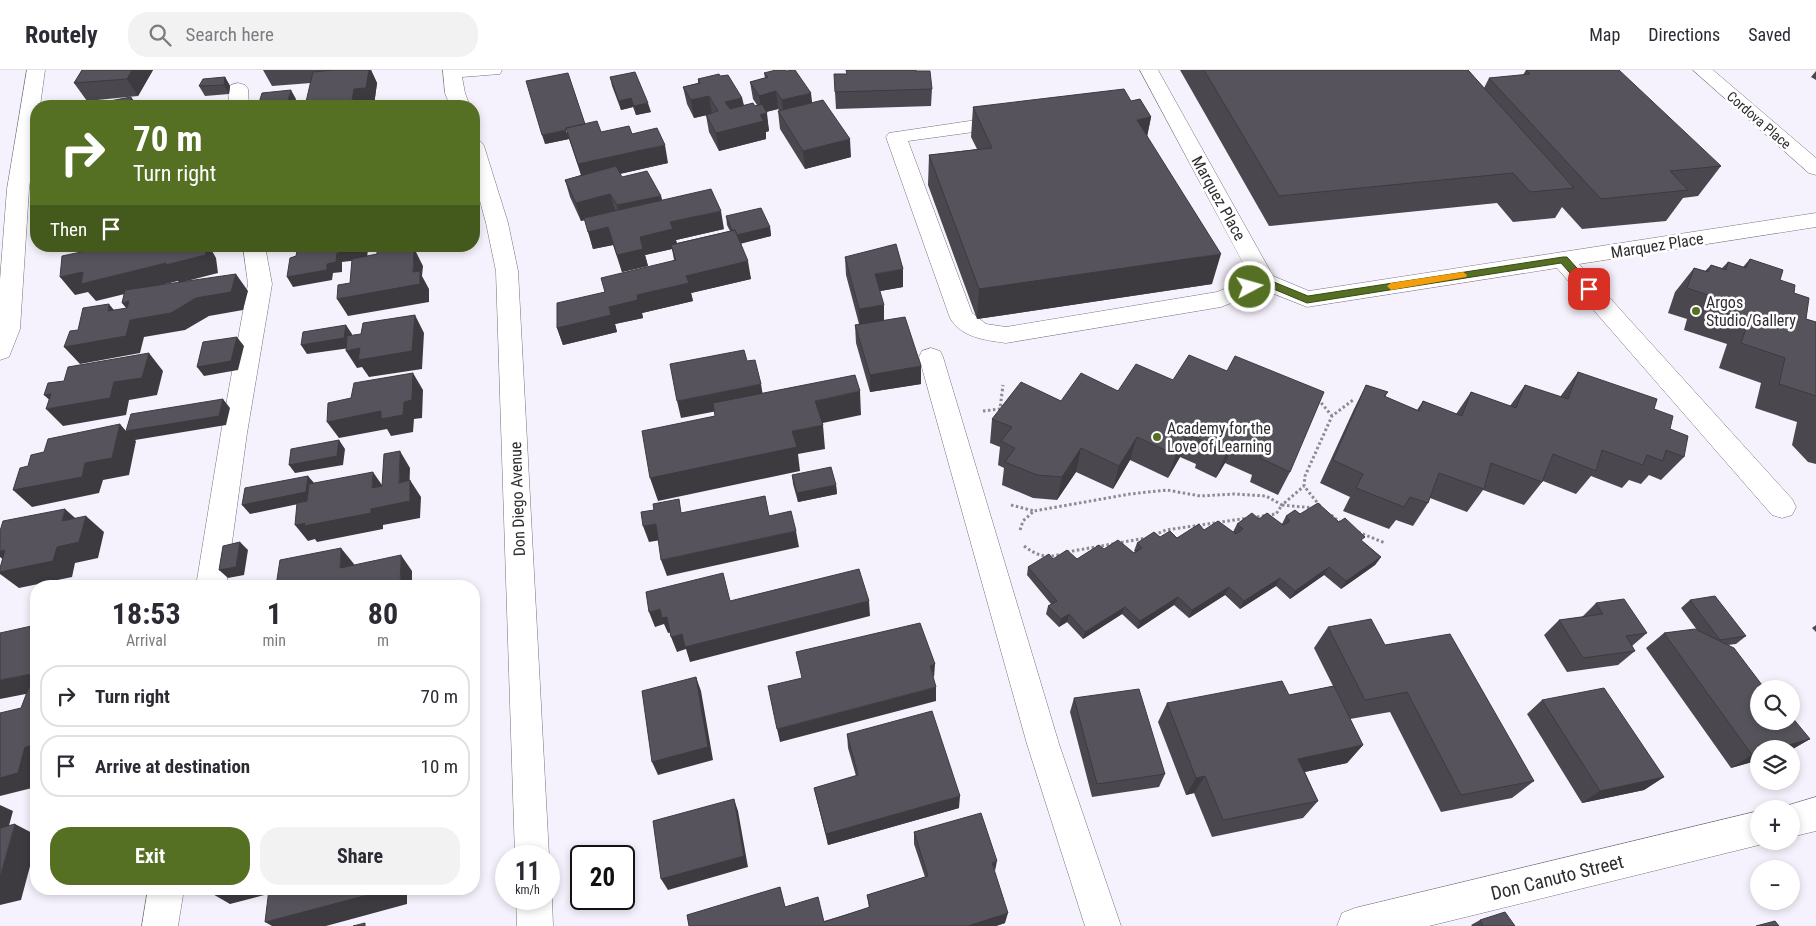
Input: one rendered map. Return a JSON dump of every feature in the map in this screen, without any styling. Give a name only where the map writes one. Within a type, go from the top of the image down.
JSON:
[{"type":"street","points":[[31,100],[36,70]]},
{"type":"street","points":[[458,100],[452,71],[493,70]]},
{"type":"street","name":"Marquez Place","points":[[1149,70],[1155,101],[1264,281],[1307,300],[1816,220]]},
{"type":"street","name":"Cordova Place","points":[[1702,70],[1816,169]]},
{"type":"street","points":[[0,351],[8,329],[18,189],[30,110]]},
{"type":"street","points":[[1030,118],[896,137],[962,318],[980,331],[1006,335],[1220,299],[1264,281]]},
{"type":"street","name":"Don Diego Avenue","points":[[480,165],[496,216],[507,271],[532,845]]},
{"type":"street","points":[[212,580],[234,433],[260,284],[255,252]]},
{"type":"street","points":[[1563,260],[1782,507]]},
{"type":"street","points":[[930,357],[1043,744],[1103,926]]},
{"type":"street","points":[[1800,818],[1816,814]]},
{"type":"street","name":"Don Canuto Street","points":[[1355,926],[1750,830]]},
{"type":"street","points":[[160,926],[165,895]]},
{"type":"street","points":[[534,910],[535,926]]},
{"type":"path","points":[[982,412],[1000,409],[1003,386]]},
{"type":"path","points":[[1316,396],[1332,416]]},
{"type":"path","points":[[1304,486],[1323,509],[1282,505],[1266,496],[1234,494],[1200,496],[1167,490],[1130,494],[1034,511],[1026,516],[1020,525],[1021,536],[1024,546],[1035,555],[1051,558],[1082,547],[1118,544],[1147,538],[1166,530],[1276,514],[1282,505],[1304,486],[1305,476],[1332,416],[1353,400]]},
{"type":"path","points":[[1329,514],[1348,528]]},
{"type":"path","points":[[1357,532],[1385,543]]},
{"type":"building","points":[[82,70],[132,70],[127,79],[74,83]]},
{"type":"building","points":[[369,70],[366,88],[354,89],[352,100],[306,100],[313,72]]},
{"type":"building","points":[[776,70],[795,70],[811,93],[782,100],[776,91],[759,96],[750,82],[768,77],[764,73]]},
{"type":"building","points":[[846,70],[930,71],[932,89],[835,92],[834,74],[847,74]]},
{"type":"building","points":[[1204,70],[1468,70],[1574,188],[1530,192],[1513,173],[1279,196]]},
{"type":"building","points":[[1526,70],[1619,70],[1721,166],[1670,171],[1688,190],[1601,199],[1489,78],[1530,74]]},
{"type":"building","points":[[635,72],[648,103],[634,106],[631,98],[619,101],[610,77]]},
{"type":"building","points":[[568,73],[585,124],[542,135],[526,81]]},
{"type":"building","points":[[719,74],[720,76],[728,75],[742,98],[725,102],[730,109],[753,103],[755,106],[762,104],[767,113],[760,115],[764,121],[716,133],[706,115],[718,111],[709,96],[691,100],[683,87],[700,83],[698,79]]},
{"type":"building","points":[[225,77],[224,85],[199,86],[203,79]]},
{"type":"building","points":[[1124,89],[1131,101],[1140,99],[1151,117],[1137,120],[1221,254],[979,289],[929,155],[992,148],[973,107]]},
{"type":"building","points":[[291,90],[288,100],[260,100],[262,93]]},
{"type":"building","points":[[131,97],[131,100],[115,100]]},
{"type":"building","points":[[823,100],[850,139],[803,151],[778,111]]},
{"type":"building","points":[[597,121],[601,132],[629,126],[632,134],[657,128],[665,145],[578,164],[566,128]]},
{"type":"building","points":[[616,166],[622,177],[647,171],[661,196],[617,205],[610,194],[576,203],[565,180]]},
{"type":"building","points":[[711,189],[721,211],[670,222],[673,229],[640,237],[643,249],[617,255],[608,227],[588,232],[584,218]]},
{"type":"building","points":[[761,208],[770,227],[737,235],[735,230],[732,230],[726,216]]},
{"type":"building","points":[[735,230],[748,261],[686,276],[689,283],[637,295],[638,300],[609,307],[611,315],[557,328],[557,303],[605,292],[601,278],[676,260],[671,245]]},
{"type":"building","points":[[896,244],[903,269],[875,274],[884,305],[859,309],[845,257]]},
{"type":"building","points":[[81,252],[206,252],[206,255],[81,284],[83,272],[60,277],[62,256]]},
{"type":"building","points":[[297,252],[343,252],[337,253],[336,262],[327,264],[327,270],[287,277],[290,258],[296,256]]},
{"type":"building","points":[[377,252],[414,252],[413,272],[420,271],[420,284],[337,299],[338,285],[350,283],[352,259],[377,254]]},
{"type":"building","points":[[1750,259],[1783,270],[1780,280],[1795,285],[1794,293],[1809,298],[1806,319],[1816,322],[1816,396],[1779,384],[1785,358],[1741,343],[1749,320],[1704,306],[1708,295],[1687,288],[1694,268],[1708,272],[1711,265],[1726,270],[1728,262],[1746,268]]},
{"type":"building","points":[[236,274],[231,292],[196,298],[171,313],[130,320],[126,336],[64,347],[70,331],[78,330],[83,308],[109,304],[108,311],[127,308],[129,301],[122,303],[125,290]]},
{"type":"building","points":[[415,315],[412,351],[358,360],[360,348],[346,351],[347,336],[361,334],[363,323]]},
{"type":"building","points":[[905,317],[921,366],[870,375],[855,325]]},
{"type":"building","points":[[346,325],[344,338],[301,345],[303,332]]},
{"type":"building","points":[[237,337],[231,361],[197,367],[203,342]]},
{"type":"building","points":[[744,350],[747,361],[755,360],[761,384],[677,401],[670,364]]},
{"type":"building","points":[[149,353],[142,378],[114,382],[110,398],[46,409],[51,394],[44,395],[48,383],[64,381],[68,367]]},
{"type":"building","points":[[1189,355],[1227,371],[1235,356],[1324,392],[1290,472],[1260,458],[1262,452],[1235,440],[1226,454],[1203,445],[1204,441],[1187,434],[1176,455],[1137,437],[1119,466],[1081,448],[1062,477],[1037,475],[1005,462],[1015,448],[1001,441],[1012,427],[992,419],[1021,382],[1061,401],[1081,373],[1118,391],[1136,364],[1173,380]]},
{"type":"building","points":[[1578,372],[1657,399],[1654,409],[1673,416],[1670,429],[1688,436],[1684,457],[1666,450],[1663,461],[1647,455],[1643,465],[1602,450],[1596,471],[1553,454],[1542,482],[1491,463],[1484,489],[1439,473],[1428,503],[1410,497],[1404,507],[1356,488],[1363,474],[1333,460],[1366,385],[1388,392],[1384,396],[1419,411],[1423,401],[1462,416],[1471,392],[1516,408],[1525,385],[1568,399]]},
{"type":"building","points":[[413,373],[412,400],[404,402],[403,415],[381,419],[381,411],[327,422],[328,403],[351,398],[354,383]]},
{"type":"building","points":[[855,375],[860,391],[815,401],[823,425],[792,431],[797,447],[650,478],[642,431],[715,416],[713,403]]},
{"type":"building","points":[[223,399],[219,416],[126,431],[131,414]]},
{"type":"building","points":[[120,424],[112,458],[85,463],[82,477],[13,490],[20,468],[28,466],[31,455],[44,452],[48,439]]},
{"type":"building","points":[[339,440],[337,456],[289,465],[291,449]]},
{"type":"building","points":[[400,451],[399,483],[410,480],[410,501],[371,509],[371,513],[304,526],[305,523],[295,525],[297,503],[307,501],[309,484],[373,472],[372,488],[382,486],[384,454]]},
{"type":"building","points":[[831,467],[836,485],[797,493],[792,475]]},
{"type":"building","points":[[308,476],[306,492],[242,505],[245,488]]},
{"type":"building","points":[[765,496],[769,516],[791,511],[796,531],[661,560],[656,524],[643,526],[641,512],[654,510],[653,504],[679,499],[681,513]]},
{"type":"building","points":[[1318,503],[1339,522],[1345,518],[1365,537],[1361,540],[1381,557],[1346,581],[1329,567],[1295,591],[1280,578],[1244,601],[1229,587],[1192,610],[1178,597],[1140,621],[1125,607],[1085,632],[1069,614],[1061,619],[1048,606],[1057,601],[1028,567],[1049,554],[1053,559],[1067,550],[1077,559],[1099,545],[1104,549],[1118,540],[1134,553],[1142,548],[1137,543],[1154,532],[1160,537],[1170,531],[1177,538],[1199,524],[1204,530],[1218,521],[1236,534],[1243,529],[1237,524],[1252,513],[1259,519],[1267,513],[1283,525],[1290,521],[1286,516],[1295,510],[1300,514]]},
{"type":"building","points":[[65,509],[62,521],[86,516],[79,542],[57,547],[53,561],[0,572],[5,550],[0,551],[0,531],[3,521]]},
{"type":"building","points":[[240,542],[236,567],[219,570],[223,546]]},
{"type":"building","points":[[341,548],[340,568],[401,555],[400,580],[277,580],[280,560]]},
{"type":"building","points":[[859,569],[869,601],[685,647],[682,634],[671,637],[667,617],[662,618],[660,609],[649,612],[646,592],[723,573],[730,601]]},
{"type":"building","points":[[1715,596],[1746,636],[1720,640],[1690,600]]},
{"type":"building","points":[[1624,599],[1647,633],[1626,636],[1635,651],[1583,658],[1559,620],[1603,614],[1596,603]]},
{"type":"building","points":[[1371,619],[1385,645],[1450,634],[1534,781],[1461,795],[1407,692],[1365,700],[1328,627]]},
{"type":"building","points":[[920,623],[935,664],[930,666],[936,687],[777,729],[768,686],[802,678],[796,652]]},
{"type":"building","points":[[30,626],[30,674],[0,680],[0,633]]},
{"type":"building","points":[[1695,629],[1734,648],[1758,680],[1750,680],[1750,730],[1800,730],[1800,727],[1810,739],[1800,742],[1800,740],[1750,740],[1750,752],[1664,633]]},
{"type":"building","points":[[696,677],[708,747],[652,762],[642,691]]},
{"type":"building","points":[[1282,681],[1289,695],[1334,686],[1363,745],[1298,759],[1318,801],[1223,820],[1205,776],[1196,778],[1167,703]]},
{"type":"building","points":[[29,687],[30,746],[25,747],[18,773],[0,778],[0,713],[21,708]]},
{"type":"building","points":[[1604,688],[1664,777],[1600,791],[1542,700]]},
{"type":"building","points":[[1139,689],[1165,774],[1097,784],[1074,698]]},
{"type":"building","points":[[932,711],[960,796],[826,834],[814,788],[858,775],[847,734]]},
{"type":"building","points":[[734,799],[744,856],[661,879],[653,821]]},
{"type":"building","points":[[981,813],[997,861],[992,863],[1008,913],[968,926],[689,926],[687,915],[780,887],[785,907],[818,897],[824,922],[870,907],[867,895],[928,876],[914,832]]},
{"type":"building","points":[[15,824],[0,877],[0,828]]},
{"type":"building","points":[[268,895],[368,895],[265,922]]},
{"type":"building","points":[[1505,912],[1515,926],[1483,926],[1480,920]]},
{"type":"building","points":[[1775,921],[1779,926],[1756,926]]},
{"type":"building","points":[[365,923],[365,926],[353,926]]},
{"type":"slow traffic","points":[[1391,286],[1463,275]]},
{"type":"place","name":"Argos Studio/Gallery","points":[[1696,311]]},
{"type":"place","name":"Academy for the Love of Learning","points":[[1157,437]]},
{"type":"route","points":[[1250,287],[1264,281],[1307,300],[1563,260],[1589,289]]}]
